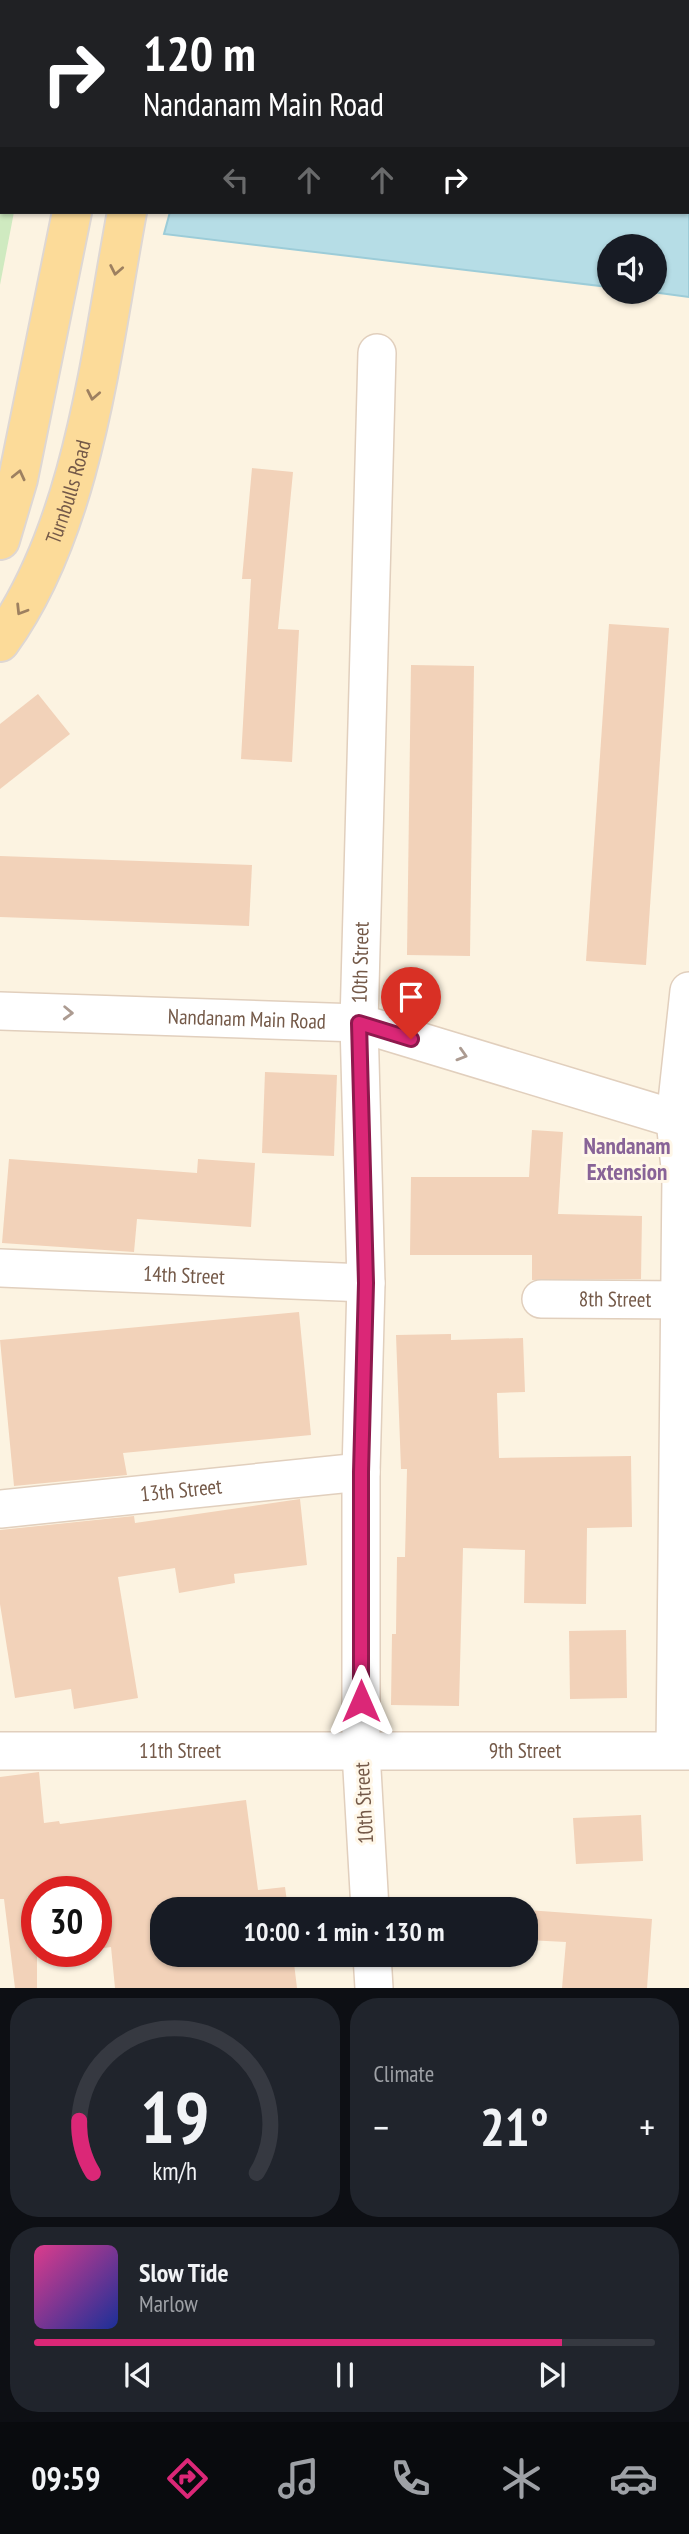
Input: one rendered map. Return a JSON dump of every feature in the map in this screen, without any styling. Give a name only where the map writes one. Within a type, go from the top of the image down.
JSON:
[{"type":"main road","points":[[0,540],[18,479],[72,214]]},
{"type":"main road","name":"Turnbulls Road","points":[[0,642],[28,598],[50,551],[89,414],[127,214]]},
{"type":"street","name":"10th Street","points":[[369,1897],[361,1752],[361,1472],[366,1283],[359,1023],[377,353]]},
{"type":"street","points":[[682,1751],[685,1299],[681,1177],[689,991]]},
{"type":"street","name":"Nandanam Main Road","points":[[0,1011],[359,1023],[682,1121]]},
{"type":"street","name":"14th Street","points":[[0,1268],[366,1283]]},
{"type":"street","name":"8th Street","points":[[541,1299],[685,1299]]},
{"type":"street","name":"13th Street","points":[[0,1509],[361,1472]]},
{"type":"street","name":"11th Street","points":[[0,1751],[361,1752]]},
{"type":"street","name":"9th Street","points":[[361,1752],[682,1751]]},
{"type":"street","points":[[373,1967],[374,1988]]},
{"type":"green space","points":[[0,214],[14,214],[0,285]]},
{"type":"water","points":[[169,214],[689,214],[689,297],[667,294],[667,234],[597,234],[597,286],[164,234]]},
{"type":"building","points":[[252,468],[293,472],[278,629],[299,630],[292,762],[241,759],[251,579],[242,579]]},
{"type":"building","points":[[609,624],[669,628],[646,965],[586,961]]},
{"type":"building","points":[[411,665],[474,666],[470,956],[407,955]]},
{"type":"building","points":[[38,694],[70,734],[0,789],[0,724]]},
{"type":"building","points":[[0,856],[252,865],[249,926],[0,917]]},
{"type":"building","points":[[265,1072],[337,1075],[334,1156],[262,1153]]},
{"type":"building","points":[[532,1130],[563,1132],[558,1214],[642,1216],[641,1279],[532,1280],[532,1255],[410,1255],[411,1177],[529,1177]]},
{"type":"building","points":[[9,1159],[197,1173],[198,1159],[255,1163],[251,1227],[137,1219],[134,1252],[2,1243]]},
{"type":"building","points":[[299,1312],[311,1435],[123,1453],[127,1475],[14,1486],[0,1340]]},
{"type":"building","points":[[451,1334],[451,1340],[523,1338],[525,1392],[497,1393],[499,1458],[631,1456],[632,1527],[587,1528],[586,1604],[524,1603],[525,1550],[463,1548],[459,1706],[391,1705],[392,1634],[396,1634],[397,1557],[405,1557],[407,1469],[401,1469],[396,1335]]},
{"type":"building","points":[[300,1499],[307,1565],[234,1574],[235,1583],[179,1593],[175,1568],[118,1577],[138,1698],[74,1709],[71,1689],[15,1698],[0,1604],[0,1530],[134,1516],[135,1523]]},
{"type":"building","points":[[626,1630],[627,1698],[570,1699],[569,1631]]},
{"type":"building","points":[[39,1772],[44,1823],[59,1821],[60,1824],[246,1800],[258,1890],[285,1887],[286,1897],[150,1897],[150,1967],[294,1967],[297,1988],[115,1988],[112,1957],[112,1876],[21,1876],[21,1967],[37,1967],[37,1988],[15,1988],[4,1899],[0,1899],[0,1777]]},
{"type":"building","points":[[641,1815],[643,1861],[576,1864],[573,1818]]},
{"type":"building","points":[[538,1911],[652,1919],[647,1988],[562,1988],[566,1942],[538,1941]]},
{"type":"district","name":"Nandanam Extension","points":[[627,1159]]},
{"type":"route","points":[[361,1701],[361,1472],[366,1283],[359,1023],[411,1039]]}]
